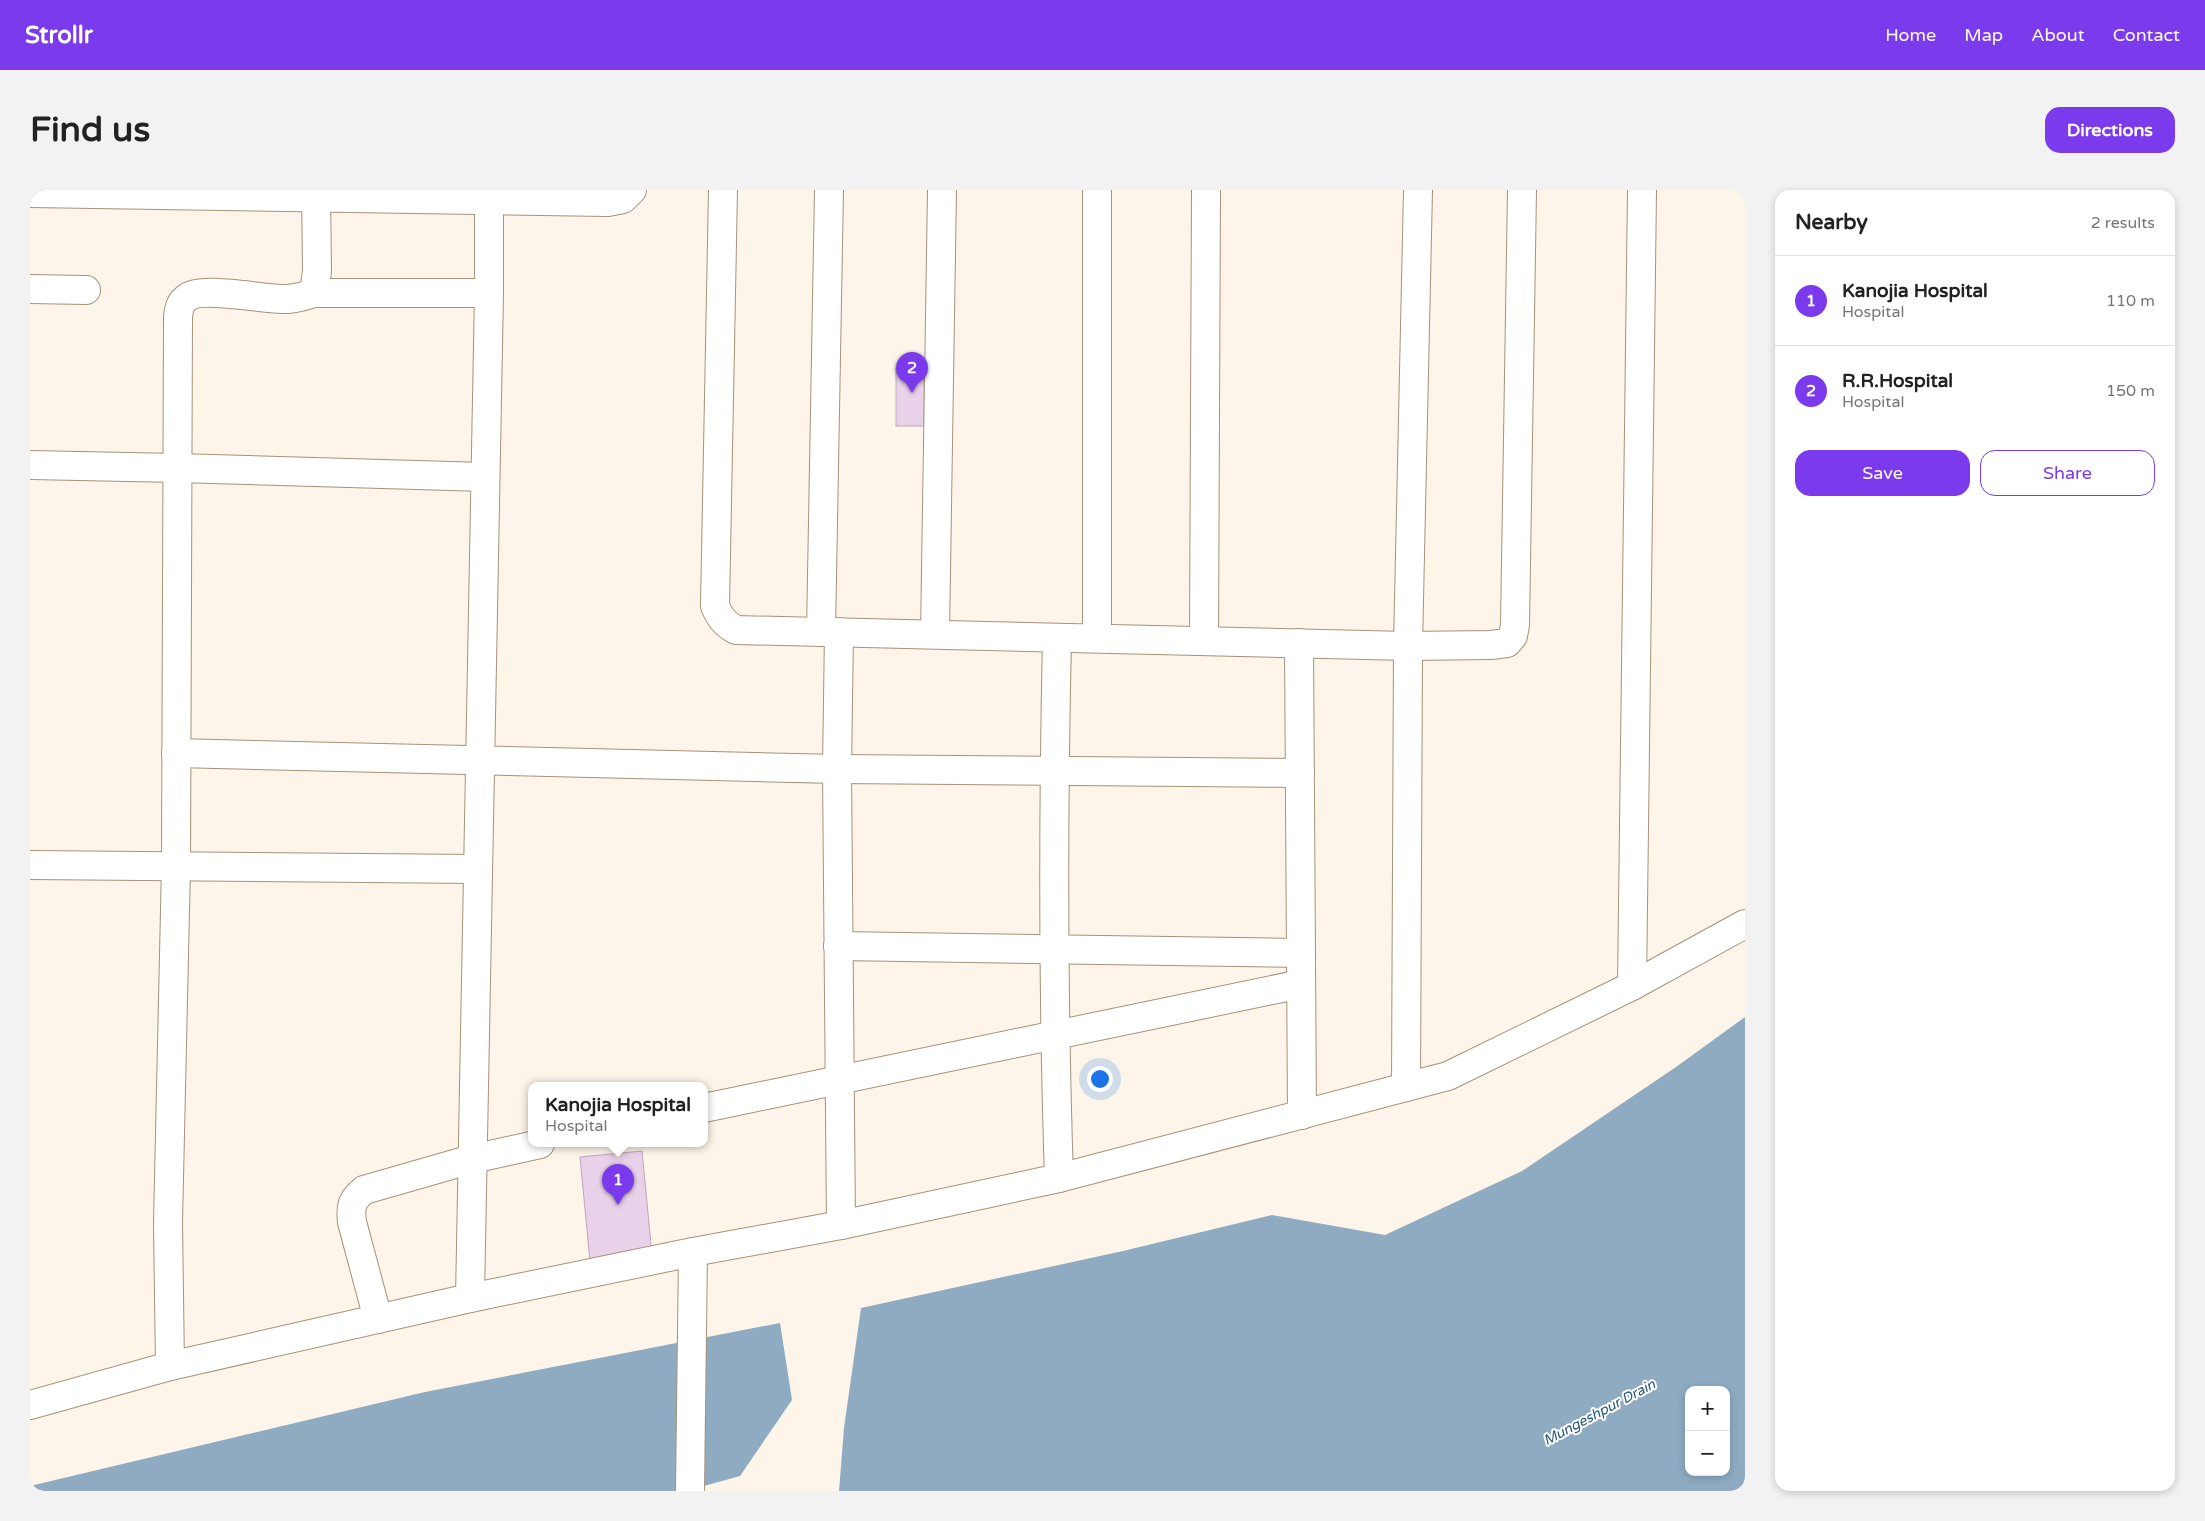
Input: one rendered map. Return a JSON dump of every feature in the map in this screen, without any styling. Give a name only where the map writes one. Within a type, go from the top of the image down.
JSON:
[{"type":"street","points":[[30,193],[316,194],[608,202],[623,199],[632,190]]},
{"type":"street","points":[[723,190],[715,606],[726,624],[736,630],[1408,646],[1507,643],[1513,636],[1515,626],[1522,190]]},
{"type":"street","points":[[829,190],[830,632],[837,769],[838,1079],[841,1225]]},
{"type":"street","points":[[935,634],[942,190]]},
{"type":"street","points":[[1096,190],[1097,638]]},
{"type":"street","points":[[1204,641],[1206,190]]},
{"type":"street","points":[[1406,1087],[1408,646],[1418,190]]},
{"type":"street","points":[[1632,986],[1642,190]]},
{"type":"street","points":[[314,293],[317,277],[316,194]]},
{"type":"street","points":[[470,1298],[489,293],[489,200]]},
{"type":"street","points":[[30,289],[86,290]]},
{"type":"street","points":[[170,1366],[168,1223],[176,866],[176,468],[177,330],[180,304],[189,296],[205,293],[286,299],[303,297],[314,293],[489,293]]},
{"type":"street","points":[[30,466],[176,468],[485,478]]},
{"type":"street","points":[[1057,638],[1054,770],[1054,1036],[1058,1178]]},
{"type":"street","points":[[1299,643],[1302,1114]]},
{"type":"street","points":[[176,753],[837,769],[1300,773]]},
{"type":"street","points":[[30,865],[478,869]]},
{"type":"street","points":[[30,1405],[170,1366],[470,1298],[693,1252],[841,1225],[1058,1178],[1448,1076],[1632,986],[1745,924]]},
{"type":"street","points":[[838,946],[1301,953]]},
{"type":"street","points":[[708,1107],[1301,984]]},
{"type":"street","points":[[378,1319],[352,1222],[350,1209],[354,1198],[364,1190],[472,1158],[528,1146]]},
{"type":"street","points":[[690,1491],[693,1252]]},
{"type":"water","name":"Mungeshpur Drain","points":[[1745,1017],[1745,1491],[839,1491],[844,1428],[861,1308],[1123,1251],[1272,1215],[1385,1235],[1522,1171],[1676,1067]]},
{"type":"water","points":[[780,1323],[792,1400],[740,1476],[686,1491],[30,1491],[30,1486],[425,1392]]},
{"type":"building","points":[[896,367],[924,367],[924,426],[896,426]]},
{"type":"building","points":[[642,1151],[652,1255],[590,1261],[580,1157]]},
{"type":"place","name":"R.R.Hospital","points":[[912,393]]},
{"type":"place","name":"Kanojia Hospital","points":[[618,1205]]}]
